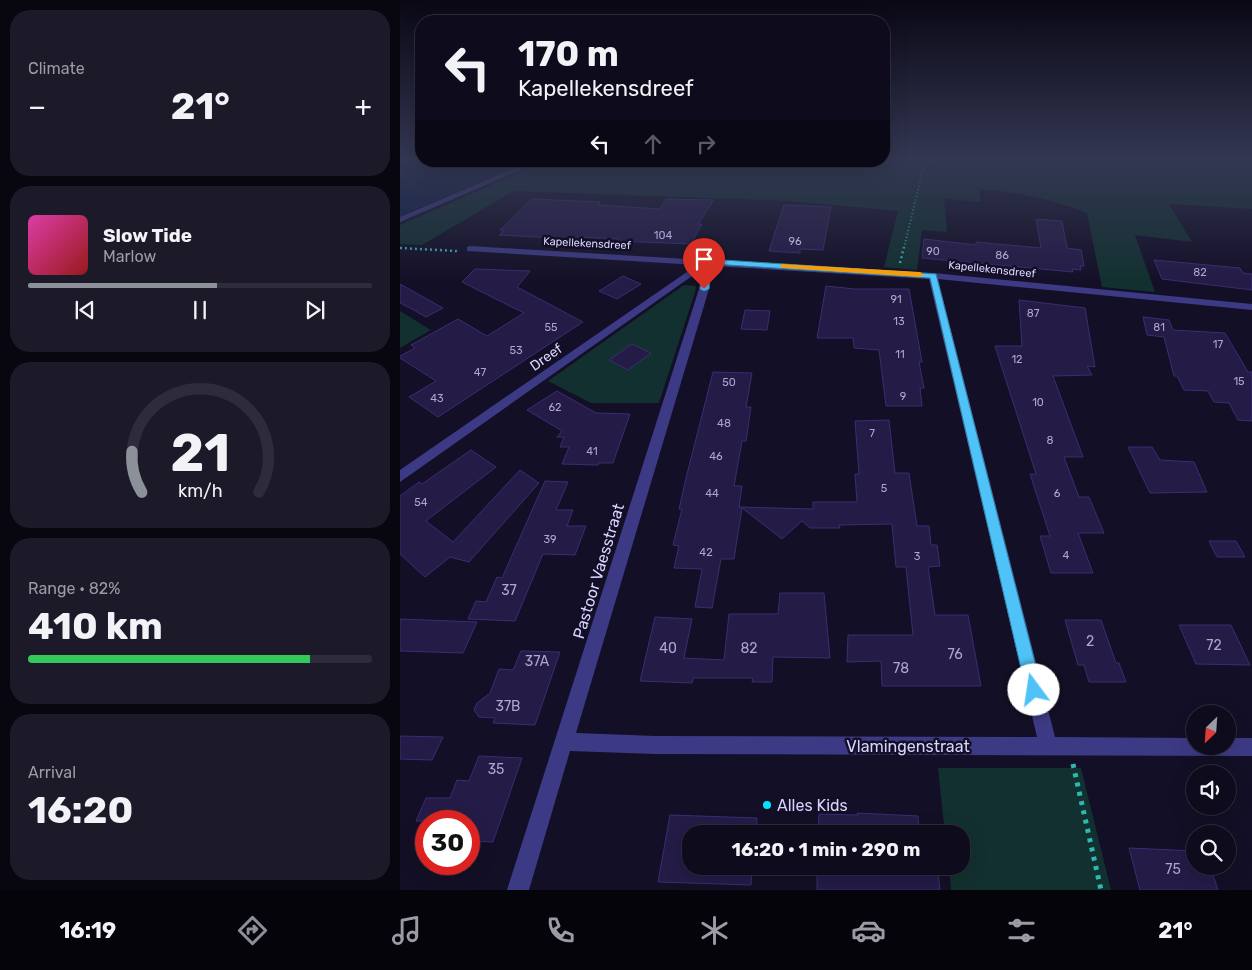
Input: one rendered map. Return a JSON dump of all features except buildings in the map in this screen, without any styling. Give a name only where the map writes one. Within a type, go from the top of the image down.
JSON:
[{"type":"street","points":[[400,220],[448,200]]},
{"type":"street","name":"Kapellekensdreef","points":[[470,249],[898,273],[1252,306]]},
{"type":"street","name":"Dreef","points":[[400,477],[708,261]]},
{"type":"street","name":"Pastoor Vaesstraat","points":[[518,890],[704,289],[708,261]]},
{"type":"street","points":[[933,276],[1048,746]]},
{"type":"street","name":"Vlamingenstraat","points":[[564,742],[665,745],[1252,747]]},
{"type":"path","points":[[898,273],[916,200]]},
{"type":"path","points":[[400,248],[463,251],[470,249]]},
{"type":"path","points":[[1069,746],[1101,890]]},
{"type":"green space","points":[[458,200],[499,200],[422,245],[400,244],[400,225]]},
{"type":"green space","points":[[750,200],[944,200],[947,232],[922,230],[917,270],[884,267],[898,211],[790,201]]},
{"type":"green space","points":[[951,200],[981,200],[981,202]]},
{"type":"green space","points":[[1044,200],[1252,200],[1252,209],[1169,204],[1192,242],[1135,235],[1155,292],[1102,287],[1087,213]]},
{"type":"green space","points":[[684,285],[696,286],[695,292],[659,403],[591,403],[548,381]]},
{"type":"green space","points":[[400,311],[431,330],[400,348]]},
{"type":"green space","points":[[938,768],[1081,768],[1111,890],[951,890],[950,875],[970,875],[970,825],[944,825]]},
{"type":"water","points":[[400,200],[438,200],[400,216]]},
{"type":"slow traffic","points":[[784,266],[920,275]]},
{"type":"place","name":"Alles Kids","points":[[767,805]]},
{"type":"route","points":[[704,289],[708,261],[933,276],[1034,690]]}]
